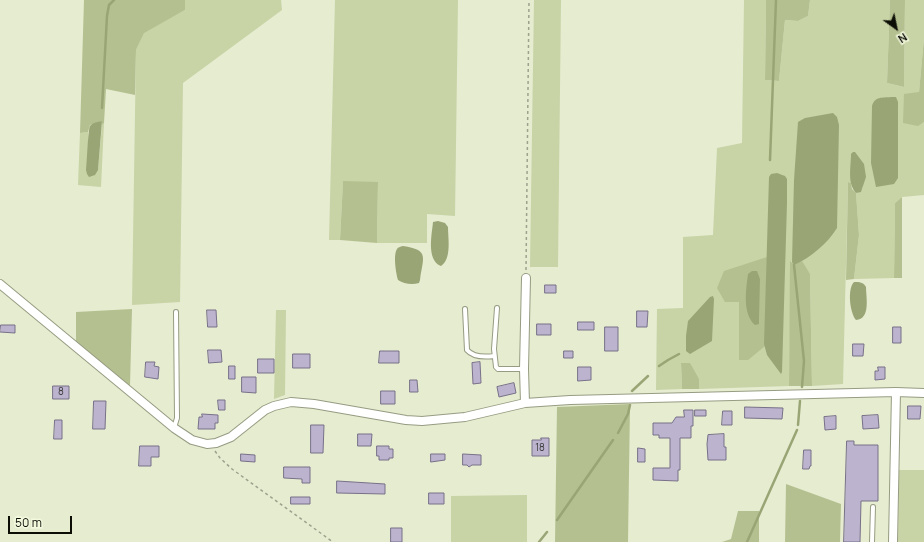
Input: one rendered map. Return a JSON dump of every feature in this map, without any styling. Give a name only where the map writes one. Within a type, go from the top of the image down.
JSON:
[{"type":"street","points":[[525,403],[524,369],[526,278]]},
{"type":"street","points":[[0,284],[174,428],[192,440],[202,443],[216,443],[231,437],[265,410],[291,402],[307,403],[406,420],[422,421],[465,417],[525,403],[564,400],[896,392],[924,393]]},
{"type":"street","points":[[892,542],[896,392]]},
{"type":"lane","points":[[497,308],[494,356],[496,367],[498,369],[524,369]]},
{"type":"lane","points":[[465,309],[467,350],[470,353],[477,355],[494,356]]},
{"type":"lane","points":[[174,428],[177,418],[176,312]]},
{"type":"lane","points":[[872,542],[873,507]]},
{"type":"path","points":[[526,278],[528,0]]},
{"type":"path","points":[[212,443],[220,458],[232,469],[333,542]]},
{"type":"shaded area","points":[[84,0],[185,0],[185,10],[144,33],[136,50],[135,95],[106,89],[104,123],[102,125],[102,121],[90,125],[88,132],[80,133]]},
{"type":"shaded area","points":[[185,0],[281,0],[282,10],[183,83],[180,302],[132,305],[136,50],[144,32],[185,10]]},
{"type":"shaded area","points":[[335,0],[458,0],[455,216],[427,214],[427,243],[377,243],[378,182],[343,182],[340,240],[329,240]]},
{"type":"shaded area","points":[[534,0],[561,0],[558,267],[530,267]]},
{"type":"shaded area","points":[[744,0],[766,0],[765,80],[779,81],[785,20],[798,21],[808,16],[810,0],[890,0],[887,83],[904,87],[905,0],[924,0],[924,38],[919,92],[918,125],[924,122],[924,195],[902,197],[895,203],[894,278],[854,279],[859,235],[856,193],[861,191],[863,182],[851,154],[851,183],[848,182],[843,384],[812,386],[810,274],[794,265],[791,261],[789,386],[699,389],[699,379],[681,363],[682,389],[656,390],[657,309],[683,308],[683,237],[713,235],[717,148],[742,143]]},
{"type":"shaded area","points":[[766,0],[810,0],[808,16],[798,21],[785,20],[779,81],[765,80]]},
{"type":"shaded area","points":[[890,0],[905,0],[904,87],[887,83]]},
{"type":"shaded area","points":[[924,38],[924,122],[918,126],[903,123],[904,94],[919,92]]},
{"type":"shaded area","points":[[896,97],[898,102],[898,178],[894,184],[876,187],[871,163],[872,106],[877,99]]},
{"type":"shaded area","points":[[833,113],[837,117],[839,125],[837,228],[818,250],[794,265],[792,262],[794,180],[798,122],[805,118]]},
{"type":"shaded area","points":[[102,121],[98,170],[95,175],[89,177],[86,170],[89,128],[96,122]]},
{"type":"shaded area","points":[[104,123],[101,187],[78,185],[80,133],[88,132],[88,148],[98,170],[102,125]]},
{"type":"shaded area","points":[[855,152],[864,164],[866,177],[861,192],[856,193],[850,180],[851,154]]},
{"type":"shaded area","points":[[777,173],[785,176],[787,179],[781,374],[767,355],[764,344],[769,177],[771,174]]},
{"type":"shaded area","points":[[343,181],[378,182],[377,243],[340,240]]},
{"type":"shaded area","points":[[848,182],[851,183],[852,189],[856,193],[859,235],[854,279],[846,280]]},
{"type":"shaded area","points":[[902,197],[902,278],[894,278],[895,203]]},
{"type":"shaded area","points":[[438,221],[445,223],[448,227],[449,242],[447,258],[441,266],[436,263],[433,258],[431,246],[433,222]]},
{"type":"shaded area","points":[[403,246],[421,252],[423,256],[419,283],[408,284],[398,280],[395,255],[397,248]]},
{"type":"shaded area","points":[[767,257],[765,346],[748,360],[739,360],[739,302],[725,302],[717,288],[724,271]]},
{"type":"shaded area","points":[[790,261],[794,264],[802,261],[810,274],[812,386],[789,386]]},
{"type":"shaded area","points":[[752,271],[757,271],[760,279],[759,324],[755,325],[748,314],[746,301],[748,274]]},
{"type":"shaded area","points":[[854,282],[865,285],[867,296],[866,312],[861,319],[856,320],[852,312],[850,301],[852,285]]},
{"type":"shaded area","points":[[713,296],[712,341],[690,354],[686,351],[688,321],[710,297]]},
{"type":"shaded area","points":[[132,309],[130,386],[76,342],[76,312]]},
{"type":"shaded area","points":[[276,310],[286,310],[285,395],[274,399]]},
{"type":"shaded area","points":[[681,363],[690,363],[699,379],[699,389],[682,389]]},
{"type":"shaded area","points":[[630,404],[628,542],[555,542],[557,407]]},
{"type":"shaded area","points":[[899,470],[924,470],[924,542],[898,542]]},
{"type":"shaded area","points":[[786,484],[841,504],[840,542],[785,542]]},
{"type":"shaded area","points":[[527,495],[527,542],[451,542],[451,496]]},
{"type":"shaded area","points":[[738,511],[759,511],[759,542],[722,542],[731,539]]},
{"type":"building","points":[[545,285],[556,285],[556,293],[545,293]]},
{"type":"building","points":[[207,310],[216,310],[217,327],[208,327]]},
{"type":"building","points":[[637,311],[648,311],[647,327],[637,327]]},
{"type":"building","points":[[578,322],[594,322],[594,330],[578,330]]},
{"type":"building","points":[[537,324],[551,324],[551,335],[537,335]]},
{"type":"building","points":[[1,325],[15,325],[15,333],[0,332]]},
{"type":"building","points":[[605,327],[618,327],[618,351],[605,351]]},
{"type":"building","points":[[893,327],[901,327],[901,343],[893,343]]},
{"type":"building","points":[[853,344],[864,344],[863,356],[853,356]]},
{"type":"building","points":[[208,350],[221,350],[222,362],[209,363]]},
{"type":"building","points":[[380,351],[399,351],[399,363],[379,363]]},
{"type":"building","points":[[564,351],[573,351],[573,358],[564,358]]},
{"type":"building","points":[[293,354],[310,354],[310,368],[293,368]]},
{"type":"building","points":[[258,359],[274,359],[274,373],[258,373]]},
{"type":"building","points":[[146,362],[155,362],[154,366],[159,367],[158,379],[145,377]]},
{"type":"building","points":[[480,362],[481,383],[473,384],[472,363]]},
{"type":"building","points":[[229,366],[235,366],[235,379],[229,379]]},
{"type":"building","points":[[578,367],[591,367],[591,380],[578,381]]},
{"type":"building","points":[[878,367],[885,367],[885,379],[875,380],[875,371],[878,371]]},
{"type":"building","points":[[242,377],[256,377],[256,393],[242,392]]},
{"type":"building","points":[[410,380],[417,380],[418,392],[410,392]]},
{"type":"building","points":[[514,383],[516,393],[499,397],[497,387]]},
{"type":"building","points":[[53,386],[69,386],[69,399],[53,399]]},
{"type":"building","points":[[381,391],[395,391],[395,404],[381,404]]},
{"type":"building","points":[[218,400],[225,400],[225,410],[219,410]]},
{"type":"building","points":[[94,401],[106,401],[105,429],[93,429]]},
{"type":"building","points":[[908,406],[921,406],[920,419],[908,419]]},
{"type":"building","points":[[745,407],[783,408],[782,419],[745,418]]},
{"type":"building","points":[[684,410],[693,410],[693,426],[691,426],[691,438],[680,438],[680,470],[678,470],[678,481],[653,480],[653,468],[670,468],[670,438],[659,438],[659,435],[653,435],[653,423],[672,423],[676,417],[684,417]]},
{"type":"building","points":[[695,410],[706,410],[706,416],[695,416]]},
{"type":"building","points":[[723,411],[732,411],[732,425],[722,425]]},
{"type":"building","points":[[202,414],[218,415],[218,423],[215,423],[215,429],[198,429],[199,417],[202,417]]},
{"type":"building","points":[[878,415],[879,428],[863,429],[862,416]]},
{"type":"building","points":[[836,416],[836,429],[825,430],[824,417]]},
{"type":"building","points":[[55,420],[62,420],[62,439],[54,439]]},
{"type":"building","points":[[311,425],[324,425],[323,453],[311,453]]},
{"type":"building","points":[[358,434],[372,434],[371,446],[358,446]]},
{"type":"building","points":[[724,434],[726,460],[708,460],[708,435]]},
{"type":"building","points":[[541,438],[549,438],[549,456],[532,456],[532,440],[541,440]]},
{"type":"building","points":[[847,441],[854,441],[854,445],[878,445],[878,501],[861,501],[860,542],[844,542]]},
{"type":"building","points":[[140,446],[159,446],[159,457],[151,457],[151,466],[139,466]]},
{"type":"building","points":[[377,446],[389,446],[389,449],[393,449],[393,458],[389,458],[389,460],[379,460],[379,456],[377,456]]},
{"type":"building","points":[[638,448],[645,449],[645,462],[638,462]]},
{"type":"building","points":[[804,450],[811,450],[811,466],[809,469],[803,469]]},
{"type":"building","points":[[241,454],[255,455],[255,462],[241,461]]},
{"type":"building","points":[[431,454],[445,454],[445,460],[431,462]]},
{"type":"building","points":[[463,454],[481,455],[481,465],[472,465],[469,467],[467,465],[463,465]]},
{"type":"building","points":[[284,467],[310,467],[310,483],[302,483],[302,479],[284,478]]},
{"type":"building","points":[[337,481],[385,484],[385,494],[337,493]]},
{"type":"building","points":[[429,493],[444,493],[444,504],[429,504]]},
{"type":"building","points":[[291,497],[310,497],[310,504],[291,504]]},
{"type":"building","points":[[391,528],[402,528],[402,542],[391,542]]},
{"type":"waterway","points":[[102,108],[107,16],[109,5],[114,0]]},
{"type":"waterway","points":[[770,160],[776,0]]},
{"type":"waterway","points":[[794,265],[804,361],[802,387]]},
{"type":"waterway","points":[[659,366],[679,354]]},
{"type":"waterway","points":[[632,391],[648,376]]},
{"type":"waterway","points":[[798,425],[800,401]]},
{"type":"waterway","points":[[618,433],[628,414],[630,405]]},
{"type":"waterway","points":[[747,542],[797,430]]},
{"type":"waterway","points":[[557,520],[613,440]]},
{"type":"waterway","points":[[539,542],[547,532]]}]
